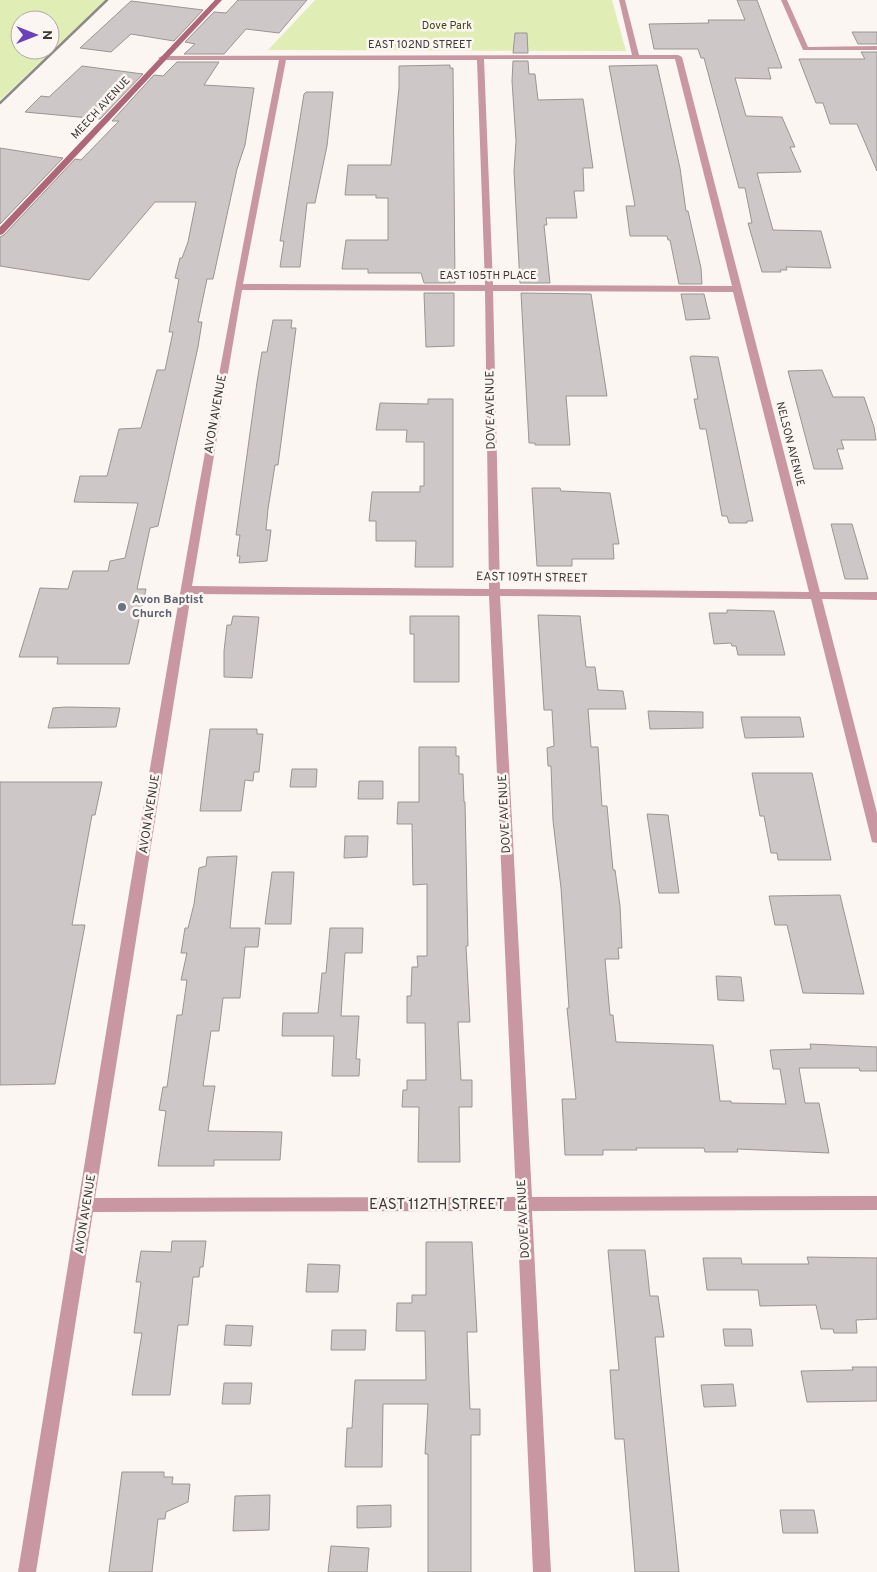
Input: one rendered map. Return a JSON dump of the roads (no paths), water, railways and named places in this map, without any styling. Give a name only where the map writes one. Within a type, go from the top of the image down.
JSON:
[{"type":"street","name":"MEECH AVENUE","points":[[0,232],[162,58],[219,0]]},
{"type":"street","points":[[622,0],[636,56]]},
{"type":"street","points":[[784,0],[804,49],[877,48]]},
{"type":"street","name":"DOVE AVENUE","points":[[480,56],[489,288],[495,591],[542,1572]]},
{"type":"street","name":"EAST 102ND STREET","points":[[162,58],[678,56]]},
{"type":"street","name":"NELSON AVENUE","points":[[678,56],[877,838]]},
{"type":"street","name":"AVON AVENUE","points":[[27,1572],[88,1205],[186,590],[238,287],[283,57]]},
{"type":"street","name":"EAST 105TH PLACE","points":[[238,287],[737,289]]},
{"type":"street","name":"EAST 109TH STREET","points":[[186,590],[495,591],[877,596]]},
{"type":"street","name":"EAST 112TH STREET","points":[[88,1205],[877,1203]]},
{"type":"railway","points":[[0,103],[107,0]]},
{"type":"place","name":"Avon Baptist Church","points":[[122,607]]},
{"type":"park label","name":"Dove Park","points":[[447,26]]}]
